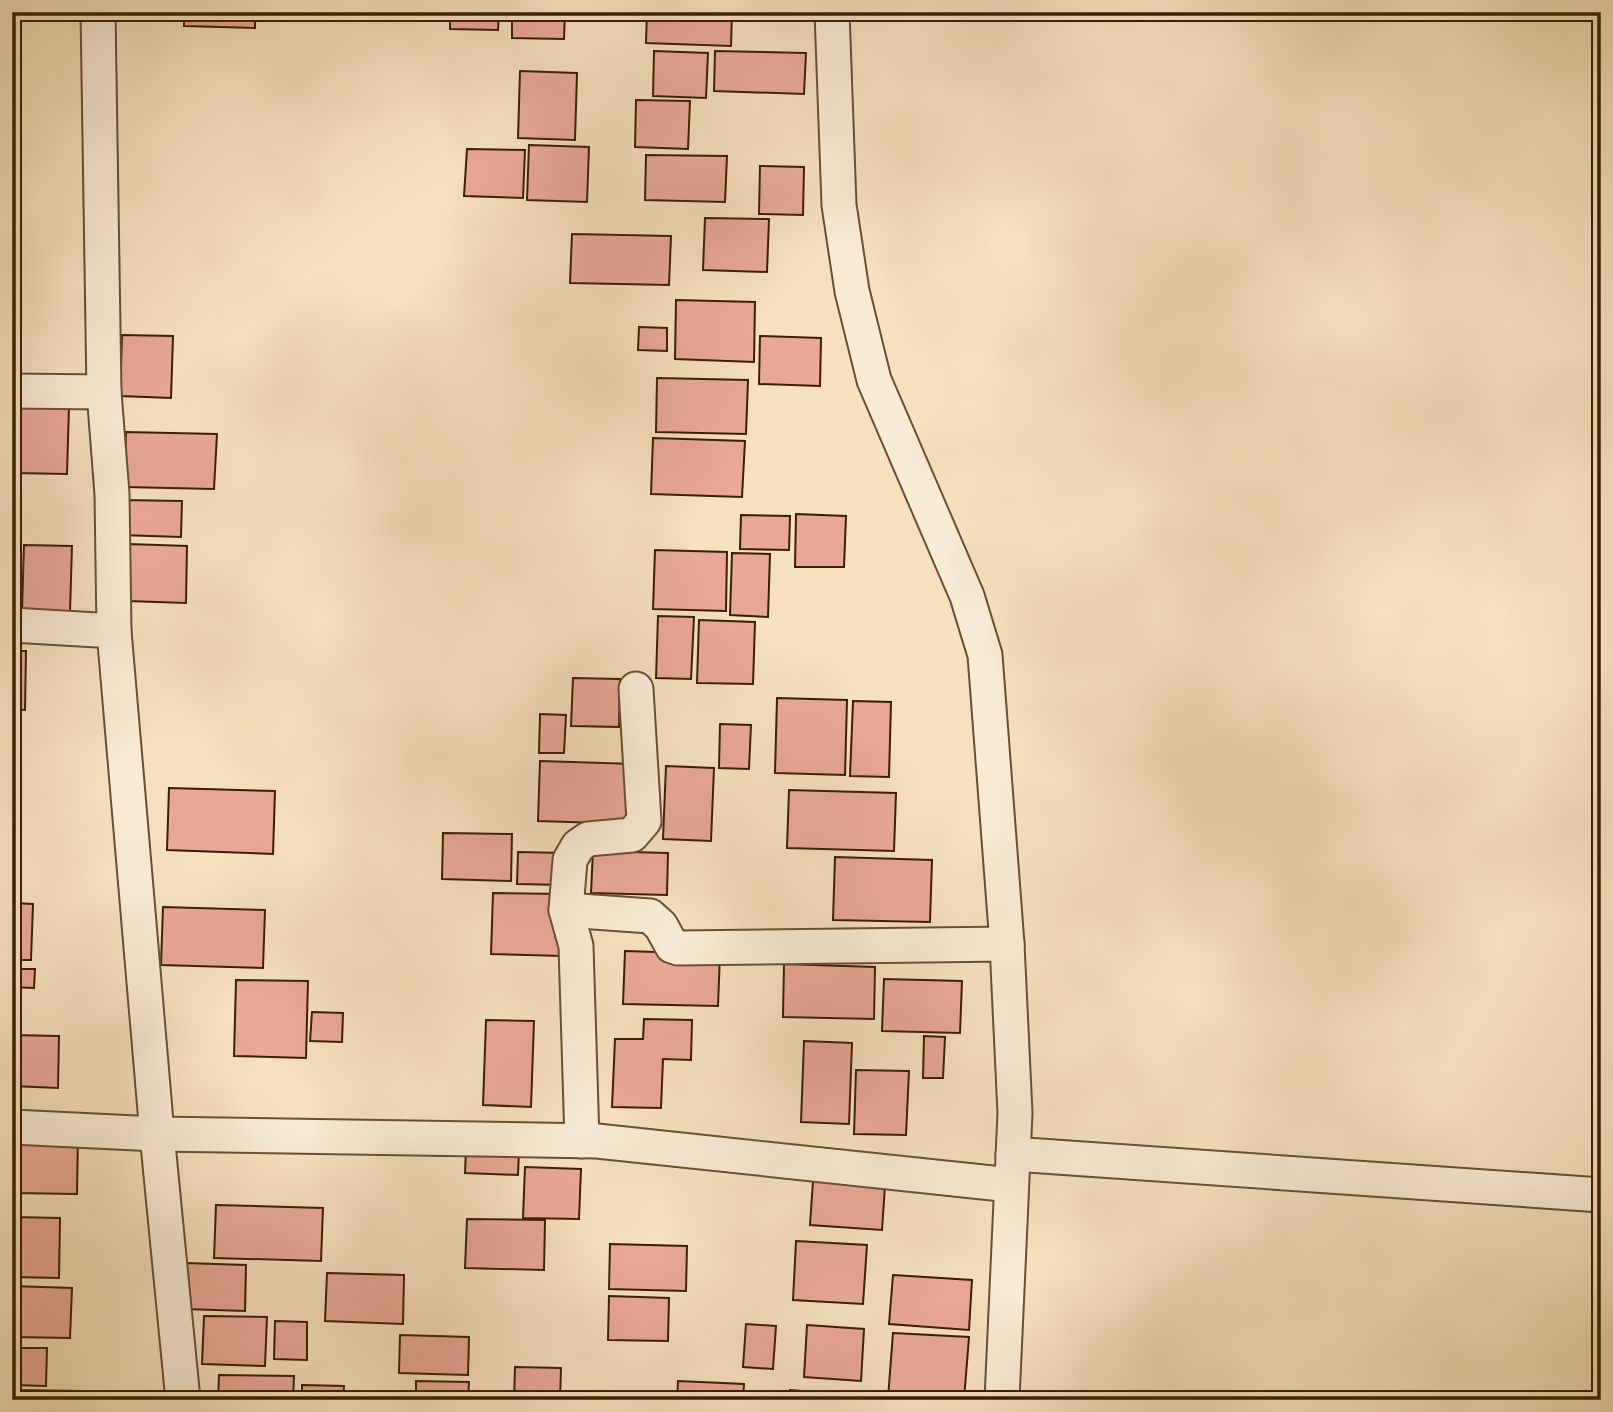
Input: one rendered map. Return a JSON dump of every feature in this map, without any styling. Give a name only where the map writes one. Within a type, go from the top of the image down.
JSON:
[{"type":"street","points":[[98,12],[104,392],[113,494],[114,631],[157,1134],[183,1400]]},
{"type":"street","points":[[832,12],[839,205],[855,304],[874,380],[967,596],[985,654],[1007,944],[1015,1113],[1002,1400]]},
{"type":"street","points":[[12,391],[104,392]]},
{"type":"street","points":[[12,625],[114,631]]},
{"type":"street","points":[[582,1141],[576,946],[566,910],[570,860],[578,846],[588,839],[632,835],[644,821],[636,689]]},
{"type":"street","points":[[566,910],[650,916],[661,926],[672,946],[678,948],[1007,944]]},
{"type":"street","points":[[12,1127],[157,1134],[597,1141],[1012,1169],[1601,1195]]},
{"type":"building","points":[[184,12],[255,12],[255,28],[184,26]]},
{"type":"building","points":[[450,12],[499,12],[498,30],[450,29]]},
{"type":"building","points":[[512,12],[565,12],[564,39],[512,38]]},
{"type":"building","points":[[647,12],[732,12],[731,46],[646,43]]},
{"type":"building","points":[[654,51],[708,53],[706,98],[653,96]]},
{"type":"building","points":[[715,51],[806,53],[804,94],[714,91]]},
{"type":"building","points":[[520,71],[577,73],[575,140],[518,138]]},
{"type":"building","points":[[636,100],[690,101],[688,149],[635,147]]},
{"type":"building","points":[[529,145],[589,147],[587,202],[527,200]]},
{"type":"building","points":[[467,149],[525,150],[523,198],[464,196]]},
{"type":"building","points":[[646,155],[727,156],[725,202],[645,200]]},
{"type":"building","points":[[760,166],[804,167],[803,215],[759,214]]},
{"type":"building","points":[[705,218],[769,219],[767,272],[703,270]]},
{"type":"building","points":[[572,234],[671,236],[669,285],[570,283]]},
{"type":"building","points":[[676,300],[755,302],[754,362],[675,359]]},
{"type":"building","points":[[639,327],[667,328],[667,351],[638,350]]},
{"type":"building","points":[[122,335],[173,336],[171,398],[120,396]]},
{"type":"building","points":[[760,336],[821,338],[820,386],[759,384]]},
{"type":"building","points":[[657,378],[748,380],[746,434],[656,432]]},
{"type":"building","points":[[12,404],[69,406],[67,474],[12,473]]},
{"type":"building","points":[[126,432],[217,434],[214,489],[124,487]]},
{"type":"building","points":[[653,438],[745,441],[742,497],[651,494]]},
{"type":"building","points":[[122,500],[182,501],[181,537],[120,535]]},
{"type":"building","points":[[796,514],[846,516],[844,567],[795,567]]},
{"type":"building","points":[[741,515],[790,516],[789,550],[740,549]]},
{"type":"building","points":[[129,544],[187,546],[186,603],[127,601]]},
{"type":"building","points":[[24,545],[72,546],[70,612],[22,611]]},
{"type":"building","points":[[655,550],[727,552],[726,611],[653,609]]},
{"type":"building","points":[[12,552],[20,552],[19,601],[12,601]]},
{"type":"building","points":[[732,553],[770,554],[768,617],[730,615]]},
{"type":"building","points":[[658,616],[694,617],[691,679],[656,678]]},
{"type":"building","points":[[699,620],[755,622],[753,684],[697,683]]},
{"type":"building","points":[[12,651],[26,651],[25,710],[12,709]]},
{"type":"building","points":[[573,678],[620,679],[619,727],[571,726]]},
{"type":"building","points":[[777,698],[847,700],[845,775],[775,773]]},
{"type":"building","points":[[853,701],[891,702],[889,777],[850,776]]},
{"type":"building","points":[[540,714],[566,715],[564,753],[539,753]]},
{"type":"building","points":[[720,724],[751,725],[749,769],[719,768]]},
{"type":"building","points":[[540,761],[634,764],[632,824],[538,821]]},
{"type":"building","points":[[666,766],[714,768],[711,841],[663,839]]},
{"type":"building","points":[[169,788],[275,791],[273,854],[167,850]]},
{"type":"building","points":[[789,790],[896,793],[894,851],[787,848]]},
{"type":"building","points":[[443,833],[512,834],[511,881],[442,879]]},
{"type":"building","points":[[593,851],[668,853],[667,895],[591,893]]},
{"type":"building","points":[[518,852],[566,853],[564,885],[517,884]]},
{"type":"building","points":[[835,857],[932,860],[930,922],[833,920]]},
{"type":"building","points":[[493,893],[564,894],[562,956],[491,954]]},
{"type":"building","points":[[12,903],[33,904],[31,960],[12,960]]},
{"type":"building","points":[[163,907],[265,910],[263,968],[161,965]]},
{"type":"building","points":[[625,951],[720,954],[718,1006],[623,1004]]},
{"type":"building","points":[[784,964],[875,967],[874,1019],[783,1017]]},
{"type":"building","points":[[12,969],[35,969],[34,988],[12,987]]},
{"type":"building","points":[[884,979],[962,981],[960,1033],[882,1031]]},
{"type":"building","points":[[236,980],[308,981],[306,1058],[234,1056]]},
{"type":"building","points":[[312,1012],[343,1013],[342,1042],[310,1041]]},
{"type":"building","points":[[644,1019],[692,1020],[691,1060],[663,1059],[661,1108],[612,1107],[615,1039],[643,1039]]},
{"type":"building","points":[[486,1020],[534,1021],[531,1107],[483,1105]]},
{"type":"building","points":[[12,1035],[59,1036],[58,1088],[12,1086]]},
{"type":"building","points":[[924,1036],[945,1037],[943,1078],[923,1078]]},
{"type":"building","points":[[804,1041],[852,1043],[849,1124],[801,1122]]},
{"type":"building","points":[[856,1070],[909,1071],[906,1135],[854,1134]]},
{"type":"building","points":[[12,1131],[78,1133],[77,1194],[12,1193]]},
{"type":"building","points":[[466,1149],[519,1150],[518,1175],[465,1173]]},
{"type":"building","points":[[525,1167],[581,1169],[579,1219],[523,1218]]},
{"type":"building","points":[[813,1181],[885,1186],[882,1230],[810,1225]]},
{"type":"building","points":[[216,1205],[323,1208],[321,1261],[214,1258]]},
{"type":"building","points":[[12,1217],[60,1218],[59,1278],[12,1277]]},
{"type":"building","points":[[467,1219],[545,1220],[544,1270],[465,1268]]},
{"type":"building","points":[[796,1241],[867,1245],[863,1304],[793,1300]]},
{"type":"building","points":[[610,1244],[687,1246],[686,1291],[609,1289]]},
{"type":"building","points":[[185,1263],[246,1265],[245,1311],[184,1309]]},
{"type":"building","points":[[327,1273],[404,1275],[403,1324],[325,1321]]},
{"type":"building","points":[[893,1275],[972,1280],[969,1330],[889,1324]]},
{"type":"building","points":[[12,1286],[72,1288],[70,1338],[12,1337]]},
{"type":"building","points":[[609,1296],[669,1298],[668,1341],[608,1340]]},
{"type":"building","points":[[204,1316],[267,1317],[265,1366],[202,1364]]},
{"type":"building","points":[[275,1321],[307,1322],[307,1360],[274,1359]]},
{"type":"building","points":[[746,1324],[776,1326],[773,1369],[743,1367]]},
{"type":"building","points":[[807,1325],[864,1329],[861,1381],[804,1377]]},
{"type":"building","points":[[893,1333],[969,1337],[964,1400],[888,1398]]},
{"type":"building","points":[[400,1335],[469,1337],[468,1375],[399,1373]]},
{"type":"building","points":[[12,1348],[47,1348],[46,1386],[12,1385]]},
{"type":"building","points":[[515,1367],[561,1368],[560,1400],[514,1400]]},
{"type":"building","points":[[219,1375],[294,1376],[293,1400],[218,1400]]},
{"type":"building","points":[[416,1381],[469,1382],[468,1400],[416,1400]]},
{"type":"building","points":[[678,1381],[744,1384],[743,1400],[677,1400]]},
{"type":"building","points":[[302,1385],[344,1386],[343,1400],[302,1400]]},
{"type":"building","points":[[12,1390],[82,1391],[82,1400],[12,1400]]},
{"type":"building","points":[[790,1390],[850,1395],[849,1400],[789,1400]]}]
